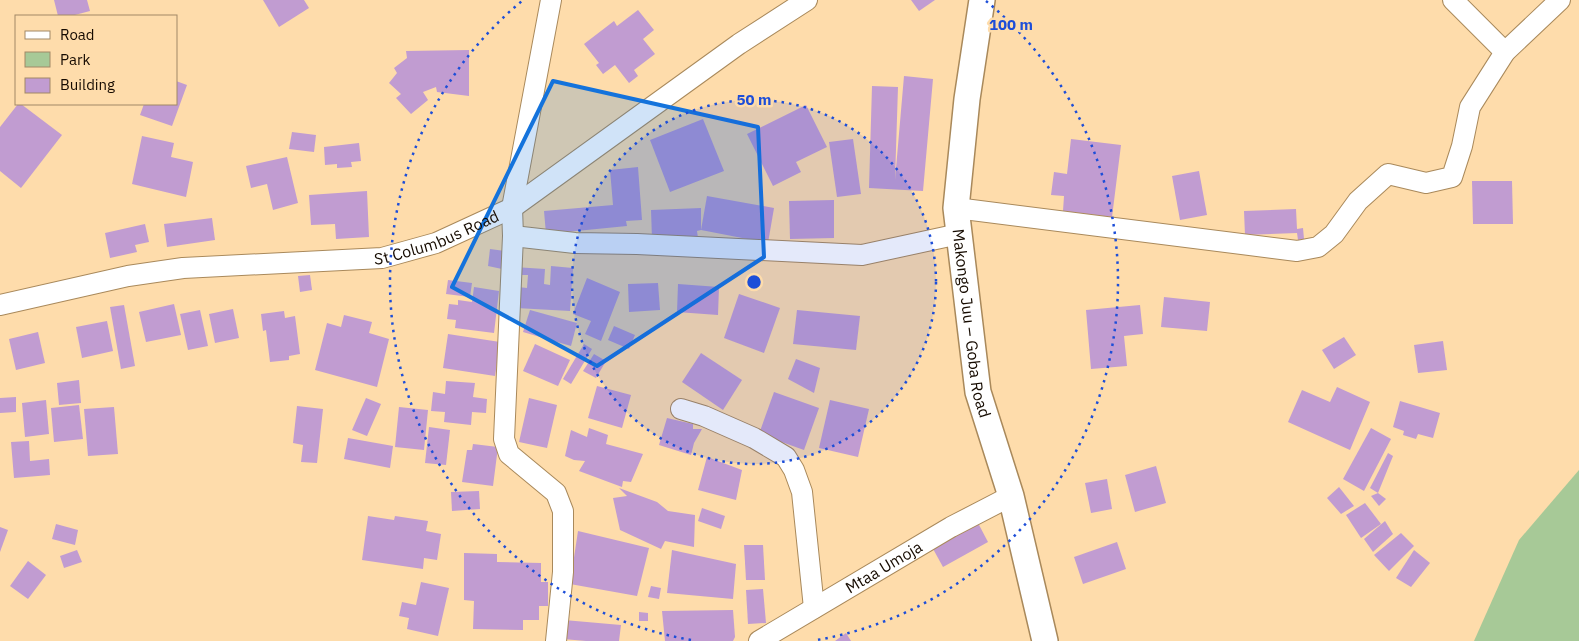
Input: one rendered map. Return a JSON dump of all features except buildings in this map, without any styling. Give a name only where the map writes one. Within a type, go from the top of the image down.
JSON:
[{"type":"street","points":[[551,0],[512,208],[513,236],[504,439],[509,454],[556,493],[563,511],[563,572],[556,641]]},
{"type":"street","name":"St Columbus Road","points":[[0,305],[128,276],[183,268],[382,258],[436,243],[512,208],[739,44],[807,0]]},
{"type":"street","name":"Makongo Juu – Goba Road","points":[[982,0],[956,208],[978,392],[1010,496],[1045,641]]},
{"type":"street","points":[[1453,0],[1505,52]]},
{"type":"street","points":[[956,208],[1297,251],[1318,247],[1334,234],[1358,201],[1388,174],[1426,183],[1452,177],[1462,146],[1470,107],[1505,52],[1560,0]]},
{"type":"street","points":[[513,236],[575,243],[637,244],[862,255],[959,234]]},
{"type":"street","points":[[681,409],[704,416],[754,438],[786,457],[794,470],[802,492],[814,608]]},
{"type":"street","name":"Mtaa Umoja","points":[[759,641],[951,527],[1010,496]]},
{"type":"highlighted area","points":[[553,81],[758,127],[764,257],[597,366],[452,287]]},
{"type":"green space","points":[[1579,470],[1579,641],[1474,641],[1519,540]]}]
